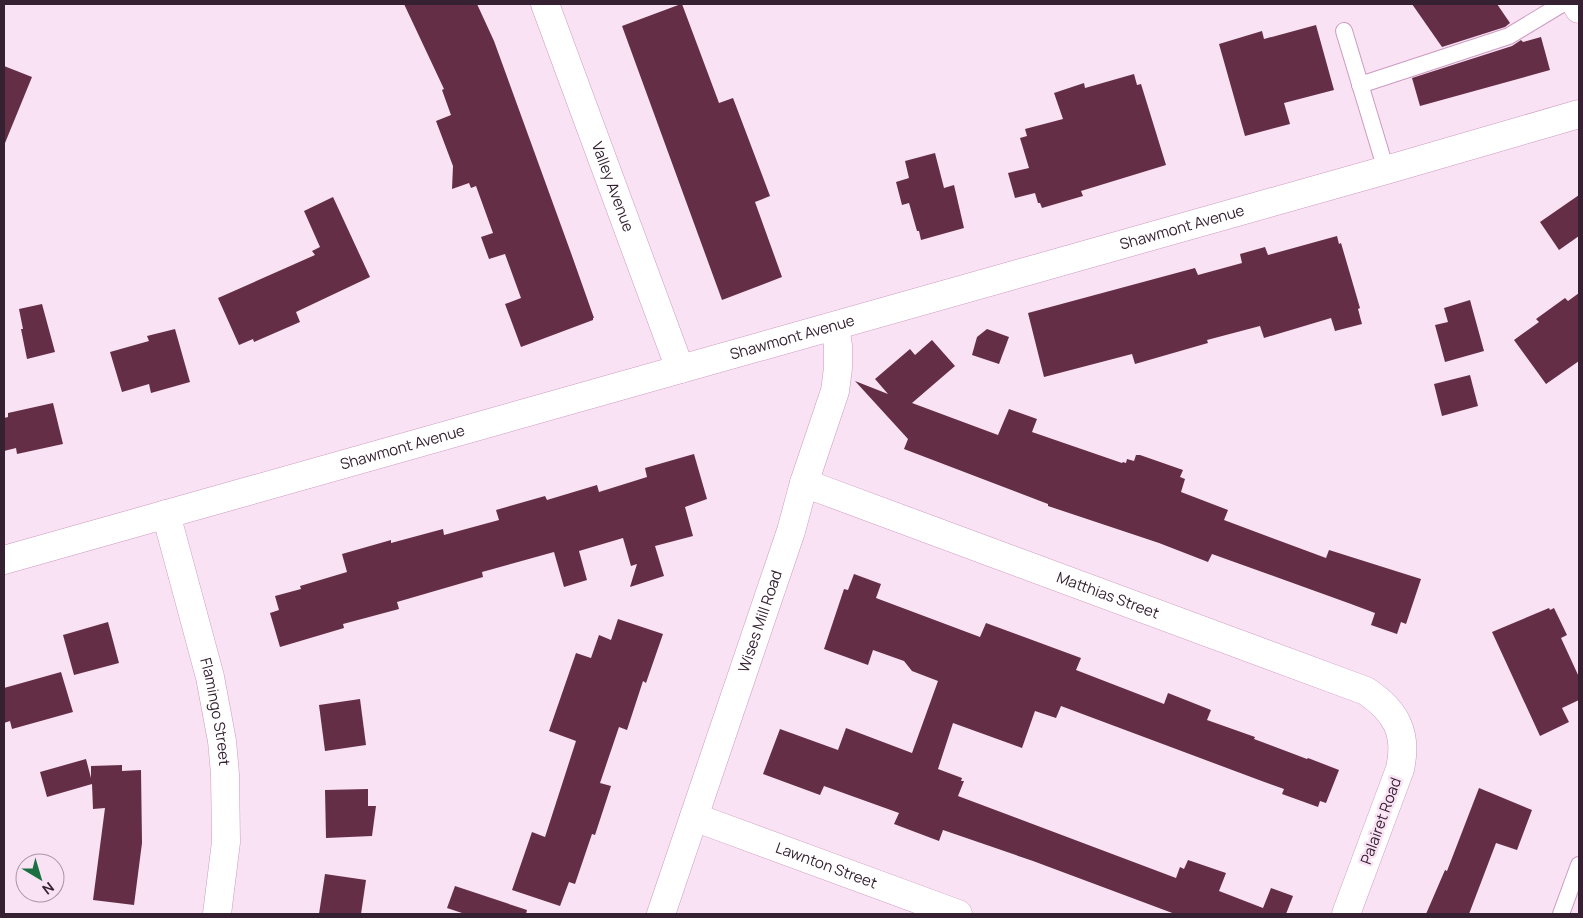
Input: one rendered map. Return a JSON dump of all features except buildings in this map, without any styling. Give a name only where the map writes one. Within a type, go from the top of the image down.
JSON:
[{"type":"street","name":"Valley Avenue","points":[[545,4],[680,369]]},
{"type":"street","points":[[1576,4],[1579,9]]},
{"type":"street","name":"Shawmont Avenue","points":[[4,560],[1579,114]]},
{"type":"street","name":"Wises Mill Road","points":[[661,914],[792,531],[804,483],[835,391],[838,346],[834,326]]},
{"type":"street","name":"Matthias Street","points":[[804,483],[1366,691],[1380,701],[1390,712],[1398,726]]},
{"type":"street","name":"Flamingo Street","points":[[166,514],[210,678],[222,741],[225,774],[226,842],[217,914]]},
{"type":"street","name":"Palairet Road","points":[[1346,914],[1400,769],[1403,754],[1402,739],[1398,726]]},
{"type":"street","name":"Lawnton Street","points":[[694,817],[958,914]]},
{"type":"lane","points":[[1360,85],[1509,36],[1562,4]]},
{"type":"lane","points":[[1344,31],[1386,170]]},
{"type":"lane","points":[[1561,914],[1579,865]]}]
